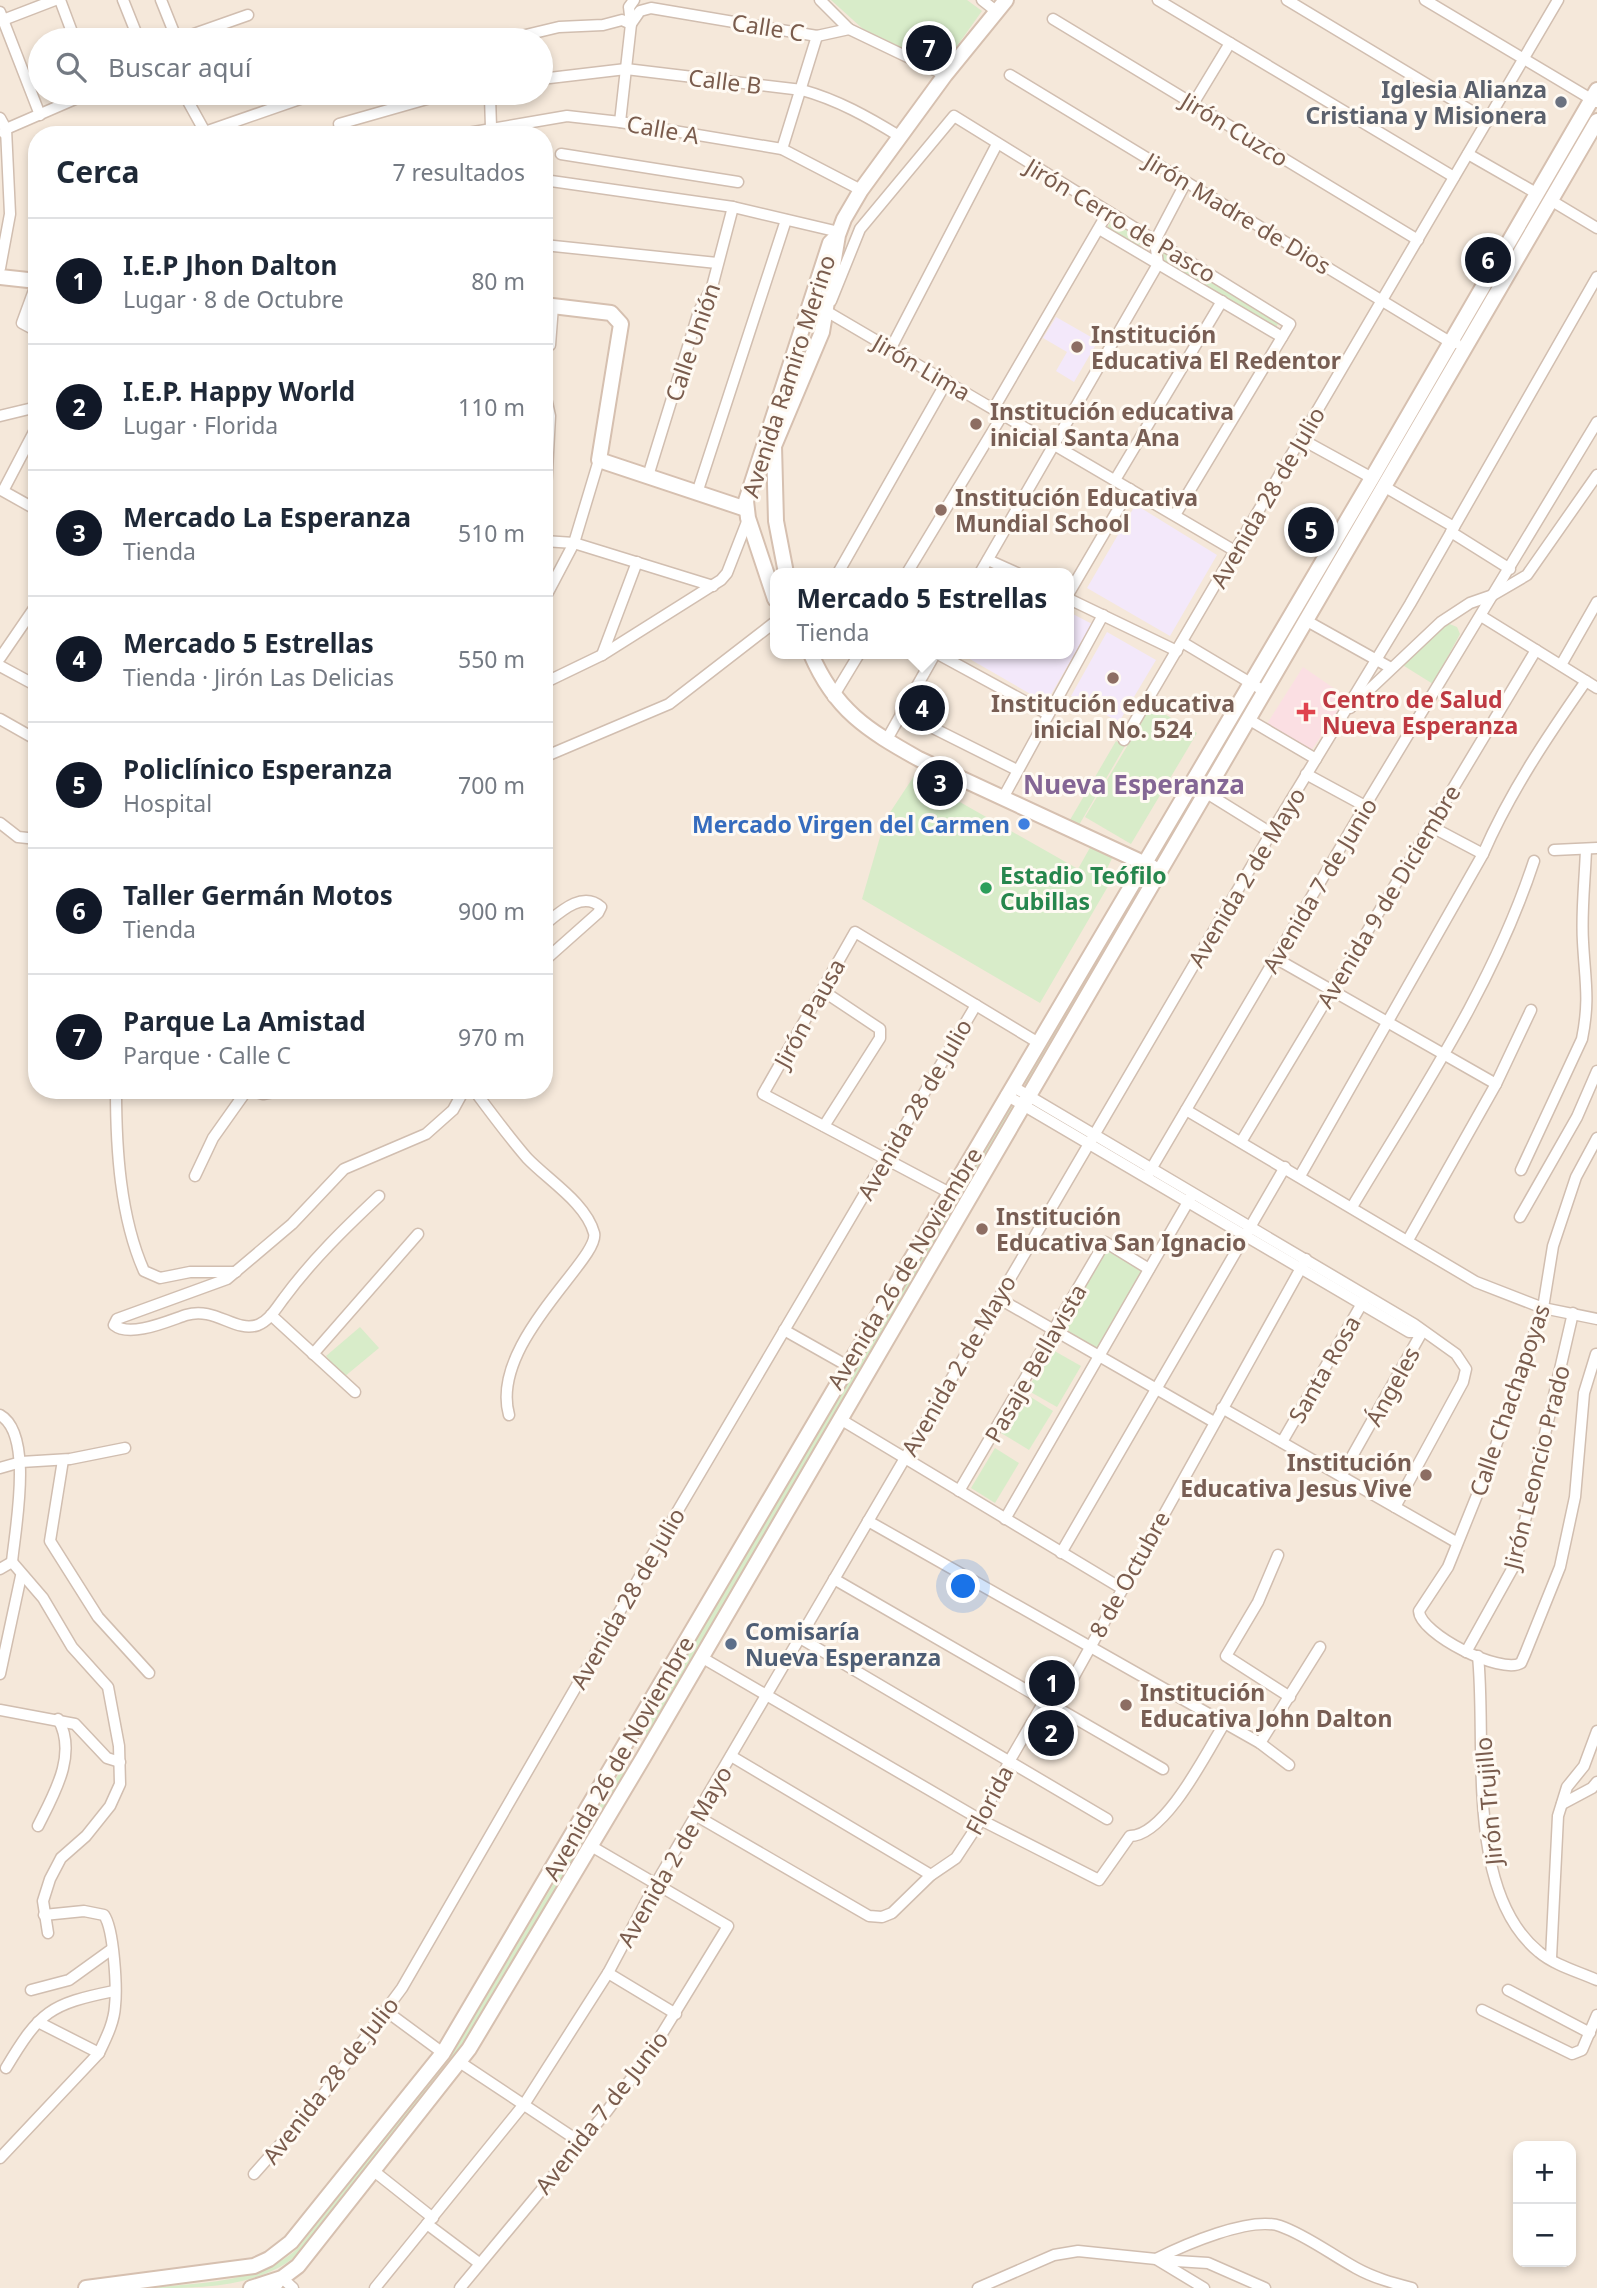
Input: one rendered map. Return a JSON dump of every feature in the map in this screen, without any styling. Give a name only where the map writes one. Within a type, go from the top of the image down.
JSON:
[{"type":"main road","name":"Avenida Ramiro Merino","points":[[785,568],[776,521],[774,446],[819,340],[839,234],[861,190],[996,4]]},
{"type":"main road","name":"Avenida 26 de Noviembre","points":[[86,2288],[239,2269],[269,2259],[291,2242],[443,2053],[948,1192],[1372,478],[1536,193],[1595,97]]},
{"type":"main road","name":"Avenida 26 de Noviembre","points":[[251,2288],[278,2283],[309,2254],[461,2063],[643,1758],[1597,121]]},
{"type":"main road","name":"Avenida Ramiro Merino","points":[[770,584],[747,514],[830,243],[839,234]]},
{"type":"main road","points":[[0,276],[28,281]]},
{"type":"main road","points":[[553,306],[611,313],[621,324],[599,460],[697,493],[747,514]]},
{"type":"main road","points":[[803,659],[833,697],[886,741],[1160,870]]},
{"type":"main road","points":[[814,659],[833,697]]},
{"type":"main road","points":[[624,1748],[643,1758]]},
{"type":"street","points":[[28,85],[1,16],[57,0],[70,28]]},
{"type":"street","points":[[123,0],[134,28]]},
{"type":"street","points":[[161,0],[172,28]]},
{"type":"street","points":[[620,122],[631,24],[629,7],[634,0]]},
{"type":"street","points":[[820,0],[849,29],[945,75]]},
{"type":"street","points":[[982,0],[996,4]]},
{"type":"street","points":[[1158,0],[1454,177]]},
{"type":"street","points":[[1287,0],[1488,121]]},
{"type":"street","points":[[1425,0],[1524,59],[1595,97]]},
{"type":"street","name":"Avenida 28 de Julio","points":[[1124,740],[1557,1]]},
{"type":"street","name":"Calle C","points":[[631,24],[640,11],[651,8],[817,36],[849,29]]},
{"type":"street","points":[[211,28],[248,15]]},
{"type":"street","name":"Jirón Cuzco","points":[[1053,19],[1418,240]]},
{"type":"street","points":[[553,28],[603,25],[622,20],[631,24]]},
{"type":"street","points":[[782,149],[817,36]]},
{"type":"street","points":[[1193,104],[1230,43]]},
{"type":"street","name":"Calle B","points":[[553,78],[626,69],[802,90],[828,97],[899,136]]},
{"type":"street","name":"Jirón Madre de Dios","points":[[1010,75],[1450,342],[1468,344]]},
{"type":"street","points":[[36,105],[40,115]]},
{"type":"street","points":[[0,140],[6,129],[62,105]]},
{"type":"street","points":[[190,105],[202,126]]},
{"type":"street","points":[[222,126],[283,105]]},
{"type":"street","points":[[340,124],[406,105]]},
{"type":"street","points":[[490,105],[491,126]]},
{"type":"street","name":"Calle A","points":[[499,126],[567,117],[620,122],[782,149],[861,190]]},
{"type":"street","name":"Jirón Cerro de Pasco","points":[[826,309],[860,229],[952,117],[1290,324],[1282,337],[1099,229]]},
{"type":"street","points":[[0,118],[6,129],[10,214],[0,268]]},
{"type":"street","points":[[891,348],[997,144]]},
{"type":"street","points":[[561,154],[738,182]]},
{"type":"street","points":[[1468,154],[1536,193]]},
{"type":"street","points":[[553,181],[733,207],[839,234]]},
{"type":"street","points":[[984,568],[1158,264],[1155,241],[1186,182]]},
{"type":"street","points":[[1552,201],[1597,228]]},
{"type":"street","name":"Calle Unión","points":[[648,476],[733,207]]},
{"type":"street","points":[[910,568],[1108,212]]},
{"type":"street","points":[[697,493],[786,220]]},
{"type":"street","points":[[553,246],[717,264]]},
{"type":"street","name":"Avenida 2 de Mayo","points":[[375,2288],[523,2105],[608,1973],[654,1885],[1271,833],[1452,530],[1597,277]]},
{"type":"street","points":[[1115,480],[1222,302]]},
{"type":"street","points":[[28,307],[22,323],[28,326]]},
{"type":"street","name":"Jirón Lima","points":[[826,309],[1235,551]]},
{"type":"street","points":[[1175,515],[1282,337]]},
{"type":"street","points":[[841,568],[947,381]]},
{"type":"street","points":[[0,416],[28,409]]},
{"type":"street","name":"Avenida 7 de Junio","points":[[1149,1171],[1597,422]]},
{"type":"street","points":[[1301,439],[1372,478]]},
{"type":"street","points":[[28,444],[4,491],[28,505]]},
{"type":"street","points":[[553,583],[574,543],[599,460]]},
{"type":"street","name":"Avenida 7 de Junio","points":[[1493,595],[1527,575],[1597,475]]},
{"type":"street","points":[[1385,486],[1510,569]]},
{"type":"street","points":[[1074,584],[1130,489]]},
{"type":"street","points":[[553,678],[602,654],[713,586],[727,573],[747,514]]},
{"type":"street","points":[[553,542],[574,543],[713,586]]},
{"type":"street","points":[[988,560],[1006,568]]},
{"type":"street","points":[[602,654],[637,562]]},
{"type":"street","points":[[1340,718],[1441,622],[1470,603],[1493,595]]},
{"type":"street","points":[[1074,601],[1179,646],[1264,691]]},
{"type":"street","points":[[1561,665],[1597,602]]},
{"type":"street","points":[[1003,798],[1103,615]]},
{"type":"street","points":[[1481,616],[1597,688]]},
{"type":"street","points":[[0,658],[28,617]]},
{"type":"street","points":[[1307,621],[1391,668]]},
{"type":"street","points":[[553,753],[660,710],[770,626]]},
{"type":"street","name":"Avenida 9 de Diciembre","points":[[1241,1142],[1535,650]]},
{"type":"street","points":[[833,697],[856,659]]},
{"type":"street","points":[[886,741],[933,659]]},
{"type":"street","points":[[945,659],[1048,715]]},
{"type":"street","points":[[0,666],[28,681]]},
{"type":"street","points":[[1300,1176],[1482,854],[1500,814],[1534,756],[1586,681]]},
{"type":"street","points":[[901,712],[1017,770]]},
{"type":"street","points":[[0,719],[28,735]]},
{"type":"street","points":[[1248,719],[1316,759]]},
{"type":"street","points":[[1306,775],[1365,806]]},
{"type":"street","points":[[1205,792],[1271,833]]},
{"type":"street","points":[[0,823],[18,837],[28,838]]},
{"type":"street","points":[[1430,826],[1482,854]]},
{"type":"street","points":[[1554,850],[1597,848]]},
{"type":"street","points":[[1521,1170],[1582,1039],[1589,991],[1583,940],[1586,849]]},
{"type":"street","points":[[1352,1207],[1444,1054],[1501,950],[1534,861]]},
{"type":"street","points":[[553,917],[561,910],[581,902],[589,901],[601,907],[598,914],[553,953]]},
{"type":"street","name":"Jirón Pausa","points":[[824,1126],[763,1094],[855,932],[976,1005]]},
{"type":"street","points":[[1275,958],[1496,1084]]},
{"type":"street","points":[[823,991],[875,1022],[880,1029],[880,1038],[824,1126],[948,1192]]},
{"type":"street","points":[[976,1005],[1037,1042]]},
{"type":"street","name":"Avenida 28 de Julio","points":[[254,2174],[317,2103],[402,1988],[976,1005]]},
{"type":"street","points":[[1408,1240],[1496,1084],[1531,1010]]},
{"type":"street","points":[[1520,1217],[1577,1117],[1597,1071]]},
{"type":"street","points":[[1009,1091],[1365,1300],[1409,1332],[1422,1332],[1463,1361],[1466,1373],[1395,1507]]},
{"type":"street","points":[[117,1099],[124,1192],[133,1245],[144,1271],[160,1278],[190,1272],[236,1272]]},
{"type":"street","points":[[195,1176],[213,1138],[241,1099]]},
{"type":"street","points":[[379,1196],[304,1270],[263,1322],[248,1327],[202,1311],[140,1328],[118,1328],[114,1325],[117,1319],[227,1279],[292,1224],[344,1169],[426,1134],[453,1110],[459,1099]]},
{"type":"street","points":[[481,1099],[526,1156],[581,1209],[595,1240],[538,1318],[517,1355],[505,1387],[509,1415]]},
{"type":"street","points":[[1186,1110],[1476,1282],[1544,1308],[1597,1319]]},
{"type":"street","name":"Calle Chachapoyas","points":[[1466,1652],[1455,1647],[1419,1616],[1422,1605],[1448,1567],[1490,1463],[1544,1308],[1553,1246],[1576,1177],[1597,1138]]},
{"type":"street","points":[[1061,1553],[1284,1167]]},
{"type":"street","points":[[1005,1519],[1191,1196]]},
{"type":"street","points":[[313,1354],[418,1234]]},
{"type":"street","name":"Pasaje Bellavista","points":[[959,1491],[1105,1242],[1149,1269]]},
{"type":"street","name":"8 de Octubre","points":[[1057,1707],[1304,1264]]},
{"type":"street","points":[[998,1298],[1214,1422]]},
{"type":"street","name":"Santa Rosa","points":[[1282,1442],[1365,1300]]},
{"type":"street","name":"Jirón Leoncio Prado","points":[[1466,1652],[1515,1564],[1573,1313]]},
{"type":"street","points":[[271,1315],[355,1392]]},
{"type":"street","points":[[784,1330],[846,1365]]},
{"type":"street","name":"Ángeles","points":[[1341,1476],[1422,1332]]},
{"type":"street","points":[[1466,1652],[1516,1666],[1525,1654],[1560,1567],[1575,1496],[1584,1393],[1596,1354]]},
{"type":"street","points":[[1222,1408],[1456,1542]]},
{"type":"street","points":[[0,1415],[12,1428],[20,1462],[12,1562],[21,1576],[43,1598],[72,1647],[108,1687],[120,1762],[120,1784],[110,1806],[86,1836],[61,1858],[43,1901],[48,1933]]},
{"type":"street","points":[[841,1419],[1121,1588]]},
{"type":"street","points":[[0,1468],[20,1462],[63,1460],[125,1448]]},
{"type":"street","points":[[63,1460],[50,1541],[98,1618],[149,1674]]},
{"type":"street","points":[[868,1521],[1260,1742],[1289,1765]]},
{"type":"street","points":[[1278,1555],[1258,1602],[1226,1656],[1290,1697]]},
{"type":"street","points":[[0,1569],[12,1562]]},
{"type":"street","points":[[0,1674],[21,1576]]},
{"type":"street","points":[[834,1579],[1163,1769]]},
{"type":"street","points":[[800,1638],[1107,1819]]},
{"type":"street","points":[[1260,1742],[1320,1647]]},
{"type":"street","name":"Jirón Trujillo","points":[[1478,1656],[1485,1814],[1492,1870],[1499,1895],[1519,1930],[1540,1953],[1597,1980]]},
{"type":"street","points":[[701,1657],[981,1820],[1099,1880],[1130,1836],[1139,1836],[1149,1831],[1182,1793],[1224,1724]]},
{"type":"street","name":"Florida","points":[[695,1815],[869,1916],[882,1917],[892,1913],[931,1875],[956,1858],[981,1820],[1010,1760],[1045,1700]]},
{"type":"street","points":[[0,1710],[75,1724],[107,1758],[120,1762]]},
{"type":"street","points":[[37,1826],[50,1802],[66,1752],[64,1731],[58,1719]]},
{"type":"street","points":[[1551,1958],[1558,1816],[1567,1787],[1584,1766],[1597,1731]]},
{"type":"street","points":[[731,1756],[931,1875]]},
{"type":"street","points":[[1562,1804],[1592,1788],[1597,1782]]},
{"type":"street","points":[[591,1846],[654,1885]]},
{"type":"street","name":"Avenida 7 de Junio","points":[[460,2288],[607,2112],[676,2014],[728,1926],[654,1885]]},
{"type":"street","points":[[0,2158],[99,2053],[109,2032],[115,2006],[111,1929],[104,1915],[83,1911],[44,1915]]},
{"type":"street","points":[[31,1990],[69,1980],[112,1949]]},
{"type":"street","points":[[608,1973],[676,2014]]},
{"type":"street","points":[[1508,1990],[1590,2033]]},
{"type":"street","points":[[6,2068],[38,2022],[67,2001],[114,1991]]},
{"type":"street","points":[[1482,2010],[1569,2053],[1582,2050],[1597,2015]]},
{"type":"street","points":[[386,2011],[443,2053]]},
{"type":"street","points":[[38,2022],[99,2053]]},
{"type":"street","points":[[461,2063],[580,2142]]},
{"type":"street","points":[[375,2172],[480,2263]]},
{"type":"street","points":[[1156,2259],[1177,2248],[1238,2228],[1280,2226],[1359,2270],[1398,2286],[1412,2288]]},
{"type":"street","points":[[978,2288],[1067,2252],[1208,2263],[1265,2288]]},
{"type":"street","points":[[1156,2259],[1204,2288]]},
{"type":"street","points":[[278,2283],[293,2288]]},
{"type":"shaded area","points":[[0,0],[1597,0],[1597,2288],[0,2288]]},
{"type":"shaded area","name":"Institución Educativa El Redentor","points":[[1056,317],[1098,341],[1074,382],[1056,371],[1067,352],[1043,338]]},
{"type":"shaded area","points":[[1141,508],[1217,555],[1170,636],[1087,588],[1133,509]]},
{"type":"shaded area","points":[[1074,615],[1092,624],[1074,655]]},
{"type":"shaded area","name":"Institución educativa inicial No. 524","points":[[1107,632],[1156,660],[1119,722],[1071,696]]},
{"type":"shaded area","points":[[970,659],[1072,659],[1046,703]]},
{"type":"shaded area","name":"Centro de Salud Nueva Esperanza","points":[[1303,667],[1348,698],[1310,752],[1265,727]]},
{"type":"green space","points":[[831,0],[967,0],[982,11],[942,67],[863,29]]},
{"type":"green space","points":[[1589,113],[1595,116],[1464,341],[1459,338]]},
{"type":"green space","points":[[1111,221],[1142,240],[1138,247],[1107,228]]},
{"type":"green space","points":[[1160,251],[1279,322],[1275,329],[1161,259]]},
{"type":"green space","points":[[1452,349],[1457,352],[1264,682],[1259,679]]},
{"type":"green space","points":[[1447,623],[1457,627],[1460,634],[1433,684],[1401,664]]},
{"type":"green space","points":[[1251,693],[1255,696],[1163,855],[1158,853]]},
{"type":"green space","points":[[1151,706],[1197,733],[1131,844],[1085,817]]},
{"type":"green space","points":[[1116,741],[1125,746],[1079,825],[1070,820]]},
{"type":"green space","name":"Estadio Teófilo Cubillas","points":[[914,776],[1078,869],[1092,844],[1113,856],[1106,871],[1114,876],[1040,1003],[862,899],[885,820]]},
{"type":"green space","points":[[1144,877],[1148,880],[1028,1085],[1023,1082]]},
{"type":"green space","points":[[1011,1100],[1017,1103],[647,1735],[642,1732]]},
{"type":"green space","points":[[1108,1247],[1143,1269],[1096,1353],[1059,1332]]},
{"type":"green space","points":[[360,1327],[379,1348],[344,1377],[326,1356]]},
{"type":"green space","points":[[1051,1349],[1081,1366],[1057,1407],[1027,1390]]},
{"type":"green space","points":[[1026,1394],[1053,1411],[1029,1450],[1001,1433]]},
{"type":"green space","points":[[995,1448],[1019,1463],[995,1503],[971,1488]]},
{"type":"green space","points":[[624,1765],[628,1767],[469,2039],[302,2251],[286,2263],[250,2279],[210,2286],[150,2288],[247,2275],[282,2260],[298,2248],[453,2053]]},
{"type":"place","name":"Parque La Amistad","points":[[929,48]]},
{"type":"place","name":"Iglesia Alianza Cristiana y Misionera","points":[[1561,102]]},
{"type":"place","name":"Taller Germán Motos","points":[[1488,260]]},
{"type":"place","name":"Institución Educativa El Redentor","points":[[1077,347]]},
{"type":"place","name":"Institución educativa inicial Santa Ana","points":[[976,424]]},
{"type":"place","name":"Institución Educativa Mundial School","points":[[941,510]]},
{"type":"place","name":"Policlínico Esperanza","points":[[1311,530]]},
{"type":"place","name":"Institución educativa inicial No. 524","points":[[1113,678]]},
{"type":"place","name":"Mercado 5 Estrellas","points":[[922,708]]},
{"type":"place","name":"Centro de Salud Nueva Esperanza","points":[[1306,712]]},
{"type":"place","name":"Mercado La Esperanza","points":[[940,783]]},
{"type":"place","name":"Mercado Virgen del Carmen","points":[[1024,824]]},
{"type":"place","name":"Estadio Teófilo Cubillas","points":[[986,888]]},
{"type":"place","name":"Institución Educativa San Ignacio","points":[[982,1229]]},
{"type":"place","name":"Institución Educativa Jesus Vive","points":[[1426,1475]]},
{"type":"place","name":"Comisaría Nueva Esperanza","points":[[731,1644]]},
{"type":"place","name":"I.E.P Jhon Dalton","points":[[1052,1683]]},
{"type":"place","name":"Institución Educativa John Dalton","points":[[1126,1705]]},
{"type":"place","name":"I.E.P. Happy World","points":[[1051,1733]]},
{"type":"district","name":"Nueva Esperanza","points":[[1134,784]]}]
